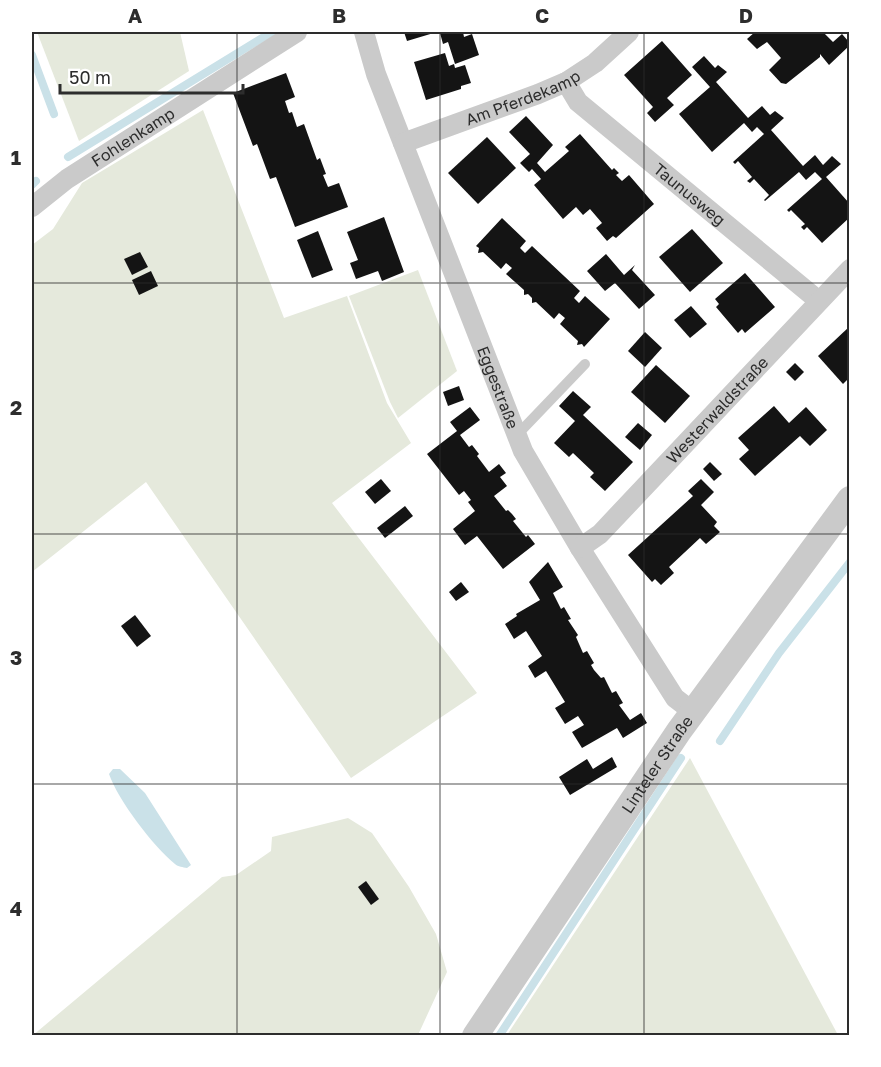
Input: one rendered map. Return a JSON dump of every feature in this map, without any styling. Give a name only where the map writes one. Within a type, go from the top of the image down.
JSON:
[{"type":"street","name":"Fohlenkamp","points":[[32,207],[66,179],[297,32]]},
{"type":"street","name":"Eggestraße","points":[[364,32],[376,74],[523,451],[580,548],[675,698],[692,711]]},
{"type":"street","name":"Am Pferdekamp","points":[[403,143],[566,82],[596,63],[629,32]]},
{"type":"street","name":"Taunusweg","points":[[566,82],[578,102],[819,301]]},
{"type":"street","name":"Westerwaldstraße","points":[[580,548],[600,534],[849,269]]},
{"type":"street","name":"Linteler Straße","points":[[475,1035],[692,711],[849,499]]},
{"type":"lane","points":[[517,435],[585,364]]},
{"type":"shaded area","points":[[37,32],[180,32],[189,71],[79,141]]},
{"type":"shaded area","points":[[203,110],[284,318],[347,296],[387,403],[411,443],[332,503],[477,693],[351,778],[146,482],[32,572],[32,245],[53,229],[82,183]]},
{"type":"shaded area","points":[[418,270],[457,371],[398,418],[349,296]]},
{"type":"shaded area","points":[[690,758],[838,1035],[507,1035]]},
{"type":"shaded area","points":[[348,818],[372,833],[409,887],[436,934],[447,972],[418,1035],[32,1036],[222,877],[236,875],[271,851],[272,837]]},
{"type":"water","points":[[113,769],[120,769],[145,793],[191,865],[187,868],[176,865],[147,834],[114,785],[109,774]]},
{"type":"building","points":[[404,32],[437,32],[407,41]]},
{"type":"building","points":[[463,32],[464,37],[472,34],[479,55],[455,64],[448,42],[443,44],[440,33]]},
{"type":"building","points":[[755,32],[826,32],[824,33],[833,42],[842,34],[849,42],[849,46],[829,65],[820,54],[820,57],[786,84],[781,83],[769,70],[781,58],[767,42],[757,49],[747,39]]},
{"type":"building","points":[[662,41],[692,75],[667,98],[674,105],[655,122],[647,113],[653,107],[624,75]]},
{"type":"building","points":[[445,53],[449,66],[454,64],[455,68],[465,65],[471,83],[461,86],[461,89],[426,100],[414,62]]},
{"type":"building","points":[[704,56],[715,68],[718,65],[727,72],[716,82],[748,118],[762,106],[770,115],[775,111],[784,118],[771,130],[803,166],[815,155],[823,165],[832,156],[841,164],[826,177],[849,203],[849,218],[822,243],[807,227],[804,230],[801,227],[805,224],[791,210],[789,212],[787,210],[822,179],[815,172],[806,180],[799,172],[765,201],[769,195],[754,179],[750,183],[747,181],[752,177],[738,161],[735,164],[733,162],[764,134],[757,127],[752,132],[744,123],[712,152],[679,114],[710,87],[692,67]]},
{"type":"building","points":[[286,73],[295,97],[285,101],[289,113],[292,112],[297,127],[304,124],[317,160],[320,158],[328,187],[339,183],[348,207],[295,227],[276,177],[270,179],[257,144],[253,146],[233,93]]},
{"type":"building","points":[[526,116],[553,145],[537,163],[545,172],[569,151],[565,147],[580,134],[612,170],[614,168],[619,173],[616,175],[622,181],[629,175],[654,204],[616,238],[613,236],[607,241],[596,228],[602,223],[590,209],[583,215],[576,207],[563,219],[534,185],[541,179],[532,169],[529,172],[520,163],[530,154],[509,132]]},
{"type":"building","points":[[487,137],[516,168],[478,204],[448,173]]},
{"type":"building","points":[[384,217],[404,272],[382,281],[378,271],[356,279],[350,263],[358,260],[347,232]]},
{"type":"building","points":[[502,218],[526,241],[520,248],[525,253],[532,246],[580,291],[574,298],[579,303],[585,296],[610,319],[584,347],[582,344],[577,345],[578,341],[560,324],[565,318],[559,313],[554,319],[536,302],[532,303],[532,298],[528,294],[524,295],[524,290],[506,274],[512,268],[506,263],[501,269],[483,252],[478,253],[479,248],[476,246]]},
{"type":"building","points":[[692,229],[723,263],[690,292],[659,257]]},
{"type":"building","points":[[318,231],[333,270],[312,278],[297,240]]},
{"type":"building","points":[[140,252],[148,267],[132,275],[124,259]]},
{"type":"building","points":[[606,254],[624,275],[635,265],[632,270],[655,295],[639,309],[615,283],[605,291],[587,271]]},
{"type":"building","points":[[151,271],[158,286],[139,295],[132,280]]},
{"type":"building","points":[[745,273],[775,307],[745,333],[742,329],[738,333],[716,307],[719,304],[715,299]]},
{"type":"building","points":[[691,306],[707,324],[690,338],[674,320]]},
{"type":"building","points":[[849,327],[849,378],[843,384],[818,356]]},
{"type":"building","points":[[645,332],[662,348],[645,367],[628,351]]},
{"type":"building","points":[[795,363],[804,372],[795,381],[786,372]]},
{"type":"building","points":[[656,365],[690,396],[665,423],[631,392]]},
{"type":"building","points":[[459,386],[464,400],[448,406],[443,392]]},
{"type":"building","points":[[573,391],[591,407],[583,415],[633,462],[605,491],[590,477],[594,473],[573,453],[569,457],[554,443],[575,421],[559,406]]},
{"type":"building","points":[[774,406],[789,423],[806,407],[827,430],[810,446],[800,436],[755,476],[739,459],[749,450],[738,438]]},
{"type":"building","points":[[470,407],[480,420],[460,435],[469,447],[472,445],[489,472],[499,464],[506,473],[500,477],[507,486],[494,496],[516,519],[513,521],[526,537],[528,535],[535,544],[503,569],[477,536],[465,545],[453,529],[475,511],[464,491],[459,495],[427,454],[457,431],[450,422]]},
{"type":"building","points":[[638,423],[652,435],[640,450],[625,437]]},
{"type":"building","points":[[710,462],[722,474],[714,481],[703,469]]},
{"type":"building","points":[[381,479],[391,491],[375,504],[365,492]]},
{"type":"building","points":[[701,479],[714,492],[701,505],[717,522],[714,526],[720,532],[706,544],[700,538],[669,567],[674,573],[661,585],[655,579],[652,582],[628,555],[693,496],[688,491]]},
{"type":"building","points":[[405,506],[413,516],[385,538],[377,528]]},
{"type":"building","points":[[548,562],[563,587],[553,593],[561,609],[564,607],[571,619],[568,620],[578,635],[576,637],[583,653],[587,651],[594,663],[591,665],[601,678],[604,677],[612,693],[616,691],[623,703],[619,705],[630,720],[641,713],[647,723],[623,738],[617,728],[582,748],[572,732],[584,725],[578,716],[565,724],[555,708],[565,702],[546,671],[535,678],[528,666],[542,656],[526,631],[514,639],[505,624],[517,616],[516,614],[540,600],[529,582]]},
{"type":"building","points":[[461,582],[469,592],[456,601],[449,592]]},
{"type":"building","points":[[135,615],[151,636],[137,647],[121,626]]},
{"type":"building","points":[[612,757],[617,767],[570,795],[559,777],[587,759],[593,769]]},
{"type":"building","points":[[366,881],[379,899],[371,905],[358,887]]},
{"type":"waterway","points":[[68,157],[272,32]]},
{"type":"waterway","points":[[32,55],[54,114]]},
{"type":"waterway","points":[[32,185],[36,181]]},
{"type":"waterway","points":[[720,741],[779,653],[850,562]]},
{"type":"waterway","points":[[499,1036],[681,758]]}]
